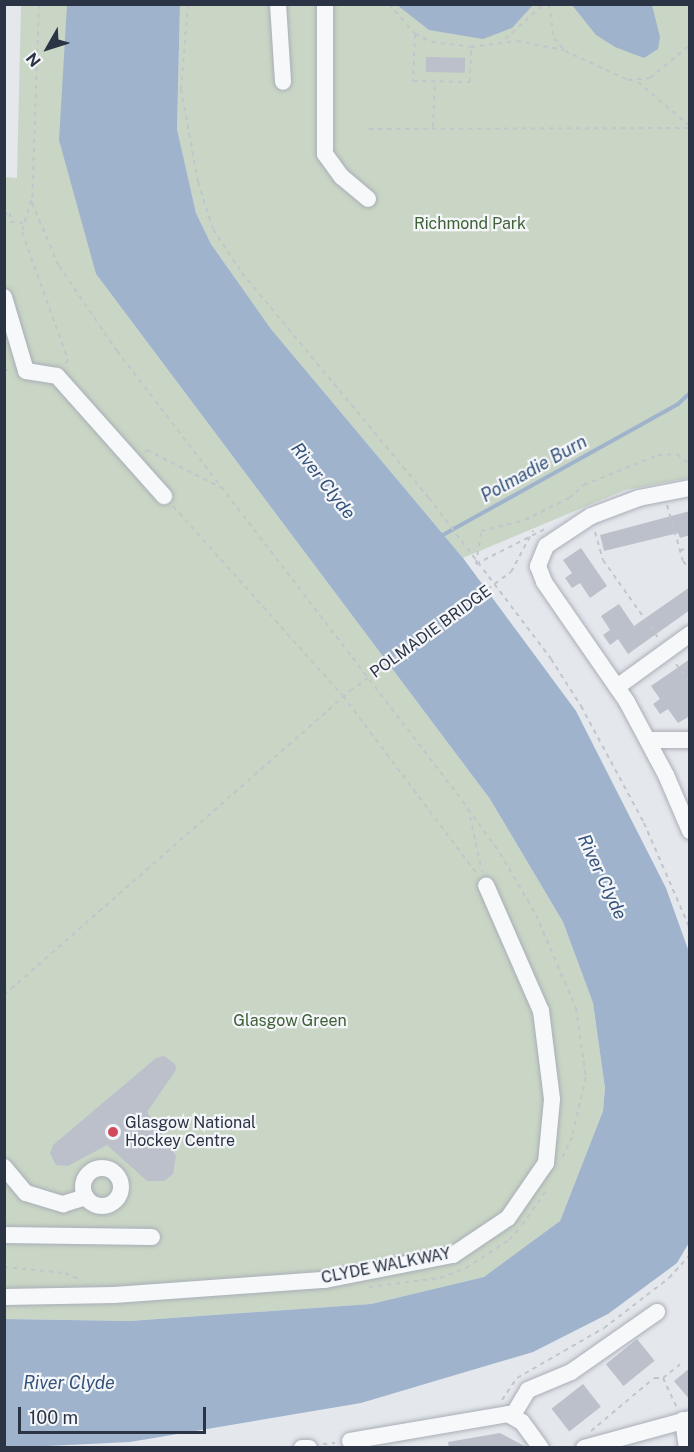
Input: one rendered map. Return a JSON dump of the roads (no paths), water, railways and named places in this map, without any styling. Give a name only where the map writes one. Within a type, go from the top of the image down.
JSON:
[{"type":"street","points":[[278,4],[283,82]]},
{"type":"street","points":[[325,4],[325,154],[342,177],[368,199]]},
{"type":"street","points":[[4,297],[26,371],[57,376],[164,496]]},
{"type":"street","points":[[690,488],[664,492],[591,516],[542,553],[538,566],[544,582],[617,687],[648,740],[690,831]]},
{"type":"street","points":[[617,687],[690,634]]},
{"type":"street","points":[[648,740],[690,740]]},
{"type":"street","name":"CLYDE WALKWAY","points":[[4,1297],[114,1295],[325,1280],[453,1255],[508,1218],[546,1164],[552,1099],[541,1011],[486,885]]},
{"type":"street","points":[[4,1167],[26,1193],[63,1204],[86,1197]]},
{"type":"street","points":[[4,1235],[152,1238]]},
{"type":"street","points":[[350,1441],[505,1415],[528,1390],[571,1372],[657,1312]]},
{"type":"street","points":[[505,1415],[528,1428],[541,1448]]},
{"type":"street","points":[[586,1441],[686,1420],[687,1448]]},
{"type":"water","name":"River Clyde","points":[[67,5],[180,5],[177,129],[196,213],[211,244],[271,329],[463,558],[576,711],[666,888],[689,952],[690,1241],[677,1263],[608,1314],[533,1352],[361,1403],[130,1442],[5,1448],[5,1319],[130,1321],[371,1304],[484,1277],[560,1221],[603,1111],[605,1088],[593,1003],[563,922],[490,799],[96,274],[59,140]]},
{"type":"water","points":[[397,5],[533,5],[512,28],[483,39],[429,30]]},
{"type":"water","points":[[572,5],[652,5],[660,37],[658,49],[644,58],[615,47],[596,35]]},
{"type":"waterway","name":"Polmadie Burn","points":[[441,536],[678,404],[690,393]]},
{"type":"place","name":"Glasgow National Hockey Centre","points":[[113,1132]]},
{"type":"park label","name":"Richmond Park","points":[[470,224]]},
{"type":"park label","name":"Glasgow Green","points":[[290,1021]]}]
